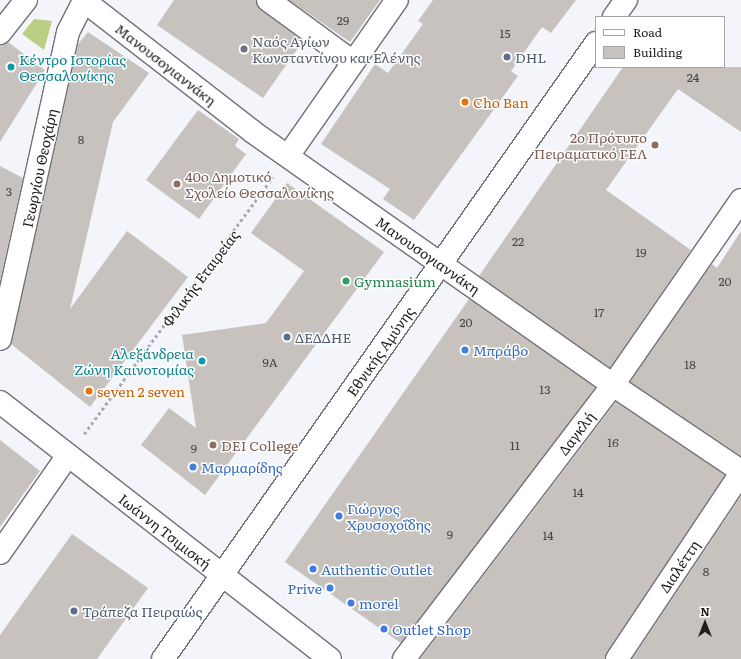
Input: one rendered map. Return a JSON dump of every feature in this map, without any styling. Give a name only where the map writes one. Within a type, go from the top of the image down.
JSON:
[{"type":"street","points":[[0,33],[26,0]]},
{"type":"street","name":"Μανουσογιαννάκη","points":[[84,0],[253,132],[613,385],[741,472]]},
{"type":"street","name":"Γεωργίου Θεοχάρη","points":[[0,339],[68,32],[84,0]]},
{"type":"street","points":[[268,0],[353,62]]},
{"type":"street","points":[[288,156],[397,0]]},
{"type":"street","points":[[615,16],[626,0]]},
{"type":"street","name":"Εθνικής Αμύνης","points":[[163,659],[595,44]]},
{"type":"street","name":"Δαγκλή","points":[[404,659],[613,385],[741,200]]},
{"type":"street","name":"Ιωάννη Τσιμισκή","points":[[0,402],[330,659]]},
{"type":"street","points":[[0,552],[68,455]]},
{"type":"street","name":"Διαλέττη","points":[[617,659],[741,472]]},
{"type":"path","name":"Φιλικής Εταιρείας","points":[[68,455],[235,232],[288,156]]},
{"type":"green space","points":[[34,19],[52,21],[44,50],[22,34]]},
{"type":"building","name":"Ναός Αγίων Κωνσταντίνου και Ελένης","points":[[174,0],[256,0],[261,10],[303,41],[263,98],[157,25]]},
{"type":"building","points":[[289,0],[380,0],[350,42]]},
{"type":"building","points":[[433,0],[576,0],[551,33],[542,27],[511,71],[518,76],[414,220],[383,199],[390,189],[321,144],[375,64],[388,73],[423,24],[418,21]]},
{"type":"building","points":[[88,32],[149,73],[113,122],[70,309],[127,231],[188,277],[90,407],[11,344],[78,44]]},
{"type":"building","points":[[8,42],[45,70],[0,142],[0,45]]},
{"type":"building","points":[[741,67],[741,132],[678,89],[606,190],[691,250],[610,368],[479,276],[622,68]]},
{"type":"building","points":[[198,110],[239,139],[235,146],[246,154],[199,219],[146,180]]},
{"type":"building","points":[[0,166],[23,178],[0,281]]},
{"type":"building","points":[[287,183],[384,252],[205,495],[141,445],[169,408],[196,428],[182,335],[266,323],[304,271],[251,233]]},
{"type":"building","points":[[741,231],[741,456],[630,382],[712,264],[717,268]]},
{"type":"building","points":[[469,299],[595,387],[411,650],[285,562]]},
{"type":"building","points":[[616,402],[725,475],[607,652],[605,659],[420,659]]},
{"type":"building","points":[[0,440],[40,471],[0,527]]},
{"type":"building","points":[[741,496],[741,659],[632,659]]},
{"type":"building","name":"Τράπεζα Πειραιώς","points":[[72,534],[148,588],[97,659],[0,659],[0,635]]},
{"type":"place","name":"Ναός Αγίων Κωνσταντίνου και Ελένης","points":[[244,49]]},
{"type":"place","name":"DHL","points":[[507,57]]},
{"type":"place","name":"Κέντρο Ιστορίας Θεσσαλονίκης","points":[[11,67]]},
{"type":"place","name":"Cho Ban","points":[[465,102]]},
{"type":"place","name":"2ο Πρότυπο Πειραματικό ΓΕΛ","points":[[655,145]]},
{"type":"place","name":"40o Δημοτικό Σχολείο Θεσσαλονίκης","points":[[177,184]]},
{"type":"place","name":"Gymnasium","points":[[346,281]]},
{"type":"place","name":"ΔΕΔΔΗΕ","points":[[287,337]]},
{"type":"place","name":"Μπράβο","points":[[465,350]]},
{"type":"place","name":"Αλεξάνδρεια Ζώνη Καινοτομίας","points":[[202,361]]},
{"type":"place","name":"seven 2 seven","points":[[89,391]]},
{"type":"place","name":"DEI College","points":[[213,445]]},
{"type":"place","name":"Μαρμαρίδης","points":[[193,467]]},
{"type":"place","name":"Γιώργος Χρυσοχοΐδης","points":[[339,516]]},
{"type":"place","name":"Authentic Outlet","points":[[313,569]]},
{"type":"place","name":"Prive","points":[[330,588]]},
{"type":"place","name":"morel","points":[[351,603]]},
{"type":"place","name":"Τράπεζα Πειραιώς","points":[[74,611]]},
{"type":"place","name":"Outlet Shop","points":[[384,629]]}]
